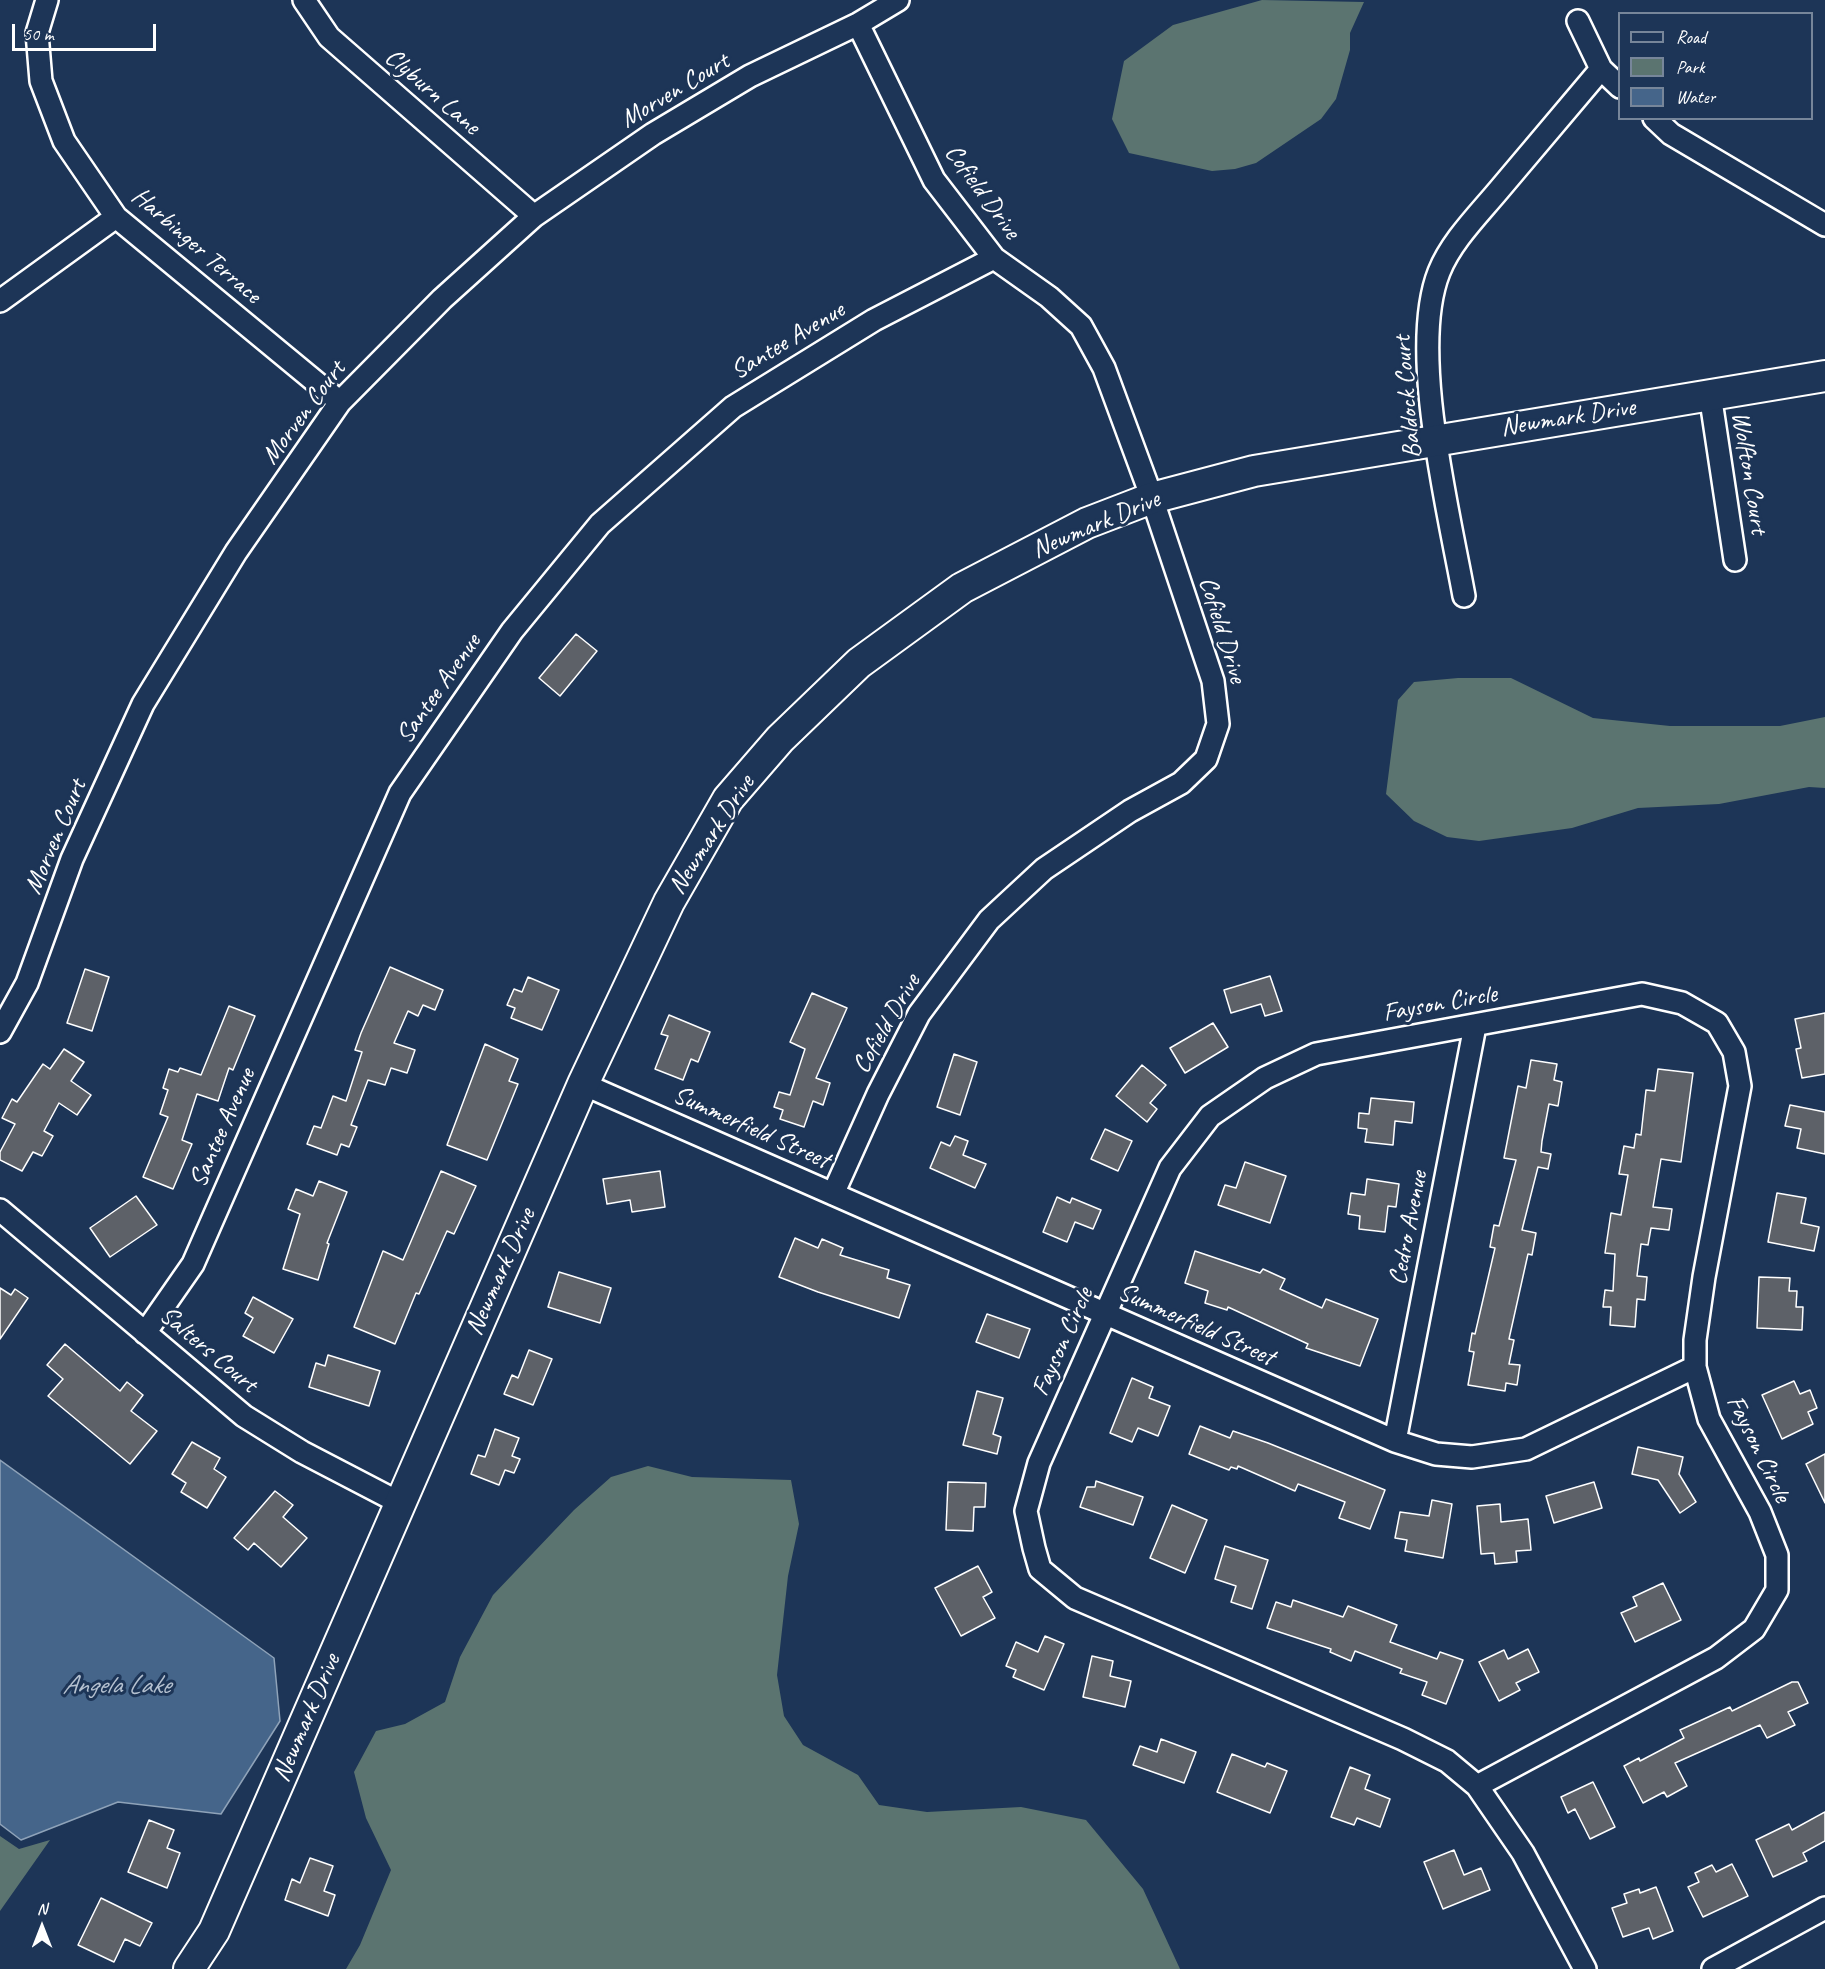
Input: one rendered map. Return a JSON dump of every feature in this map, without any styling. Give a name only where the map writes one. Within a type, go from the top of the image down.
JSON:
[{"type":"street","name":"Harbinger Terrace","points":[[47,0],[37,33],[41,81],[64,141],[116,218],[340,402]]},
{"type":"street","name":"Clyburn Lane","points":[[304,0],[329,37],[534,216]]},
{"type":"street","name":"Morven Court","points":[[0,1032],[27,983],[72,859],[143,704],[236,552],[340,402],[442,299],[534,216],[653,134],[750,76],[858,24],[898,0]]},
{"type":"street","points":[[1578,21],[1601,69],[1618,85]]},
{"type":"street","name":"Cofield Drive","points":[[833,1194],[878,1094],[919,1014],[989,920],[1044,869],[1130,811],[1181,783],[1206,759],[1218,724],[1213,681],[1152,498],[1104,368],[1082,326],[1049,297],[994,258],[934,180],[858,24]]},
{"type":"street","name":"Baldock Court","points":[[1464,596],[1437,439],[1427,355],[1428,315],[1439,271],[1466,230],[1601,69]]},
{"type":"street","points":[[1656,120],[1671,134],[1825,225]]},
{"type":"street","points":[[0,301],[116,218]]},
{"type":"street","name":"Santee Avenue","points":[[145,1333],[193,1264],[400,793],[512,631],[600,524],[733,407],[874,320],[994,258]]},
{"type":"street","name":"Newmark Drive","points":[[189,1969],[214,1931],[583,1084],[636,968],[675,892],[728,799],[780,739],[859,663],[962,588],[1087,523],[1152,498],[1254,471],[1825,376]]},
{"type":"street","name":"Wolfton Court","points":[[1710,394],[1735,560]]},
{"type":"street","name":"Fayson Circle","points":[[1477,1786],[1716,1658],[1754,1629],[1777,1590],[1777,1555],[1760,1512],[1709,1419],[1695,1367],[1695,1340],[1704,1277],[1740,1086],[1734,1052],[1717,1023],[1682,1003],[1642,994],[1316,1054],[1265,1078],[1210,1116],[1170,1168],[1039,1463],[1026,1510],[1040,1569],[1075,1598],[1403,1739],[1447,1761],[1477,1786],[1523,1853],[1585,1969]]},
{"type":"street","name":"Cedro Avenue","points":[[1395,1441],[1475,1026]]},
{"type":"street","name":"Summerfield Street","points":[[583,1084],[1395,1441],[1436,1454],[1472,1456],[1526,1449],[1695,1367]]},
{"type":"street","name":"Salters Court","points":[[0,1210],[244,1416],[302,1452],[400,1503]]},
{"type":"street","points":[[1713,1969],[1825,1908]]},
{"type":"green space","points":[[1262,0],[1364,2],[1350,33],[1350,50],[1336,99],[1321,119],[1256,163],[1235,169],[1212,171],[1129,153],[1112,119],[1124,61],[1173,25]]},
{"type":"green space","points":[[1458,678],[1511,678],[1593,718],[1670,726],[1780,726],[1825,717],[1825,788],[1809,787],[1719,804],[1638,808],[1572,828],[1479,841],[1447,837],[1414,821],[1386,794],[1398,700],[1414,682]]},
{"type":"green space","points":[[648,1466],[692,1477],[791,1480],[799,1524],[788,1576],[777,1675],[784,1716],[803,1745],[858,1775],[879,1805],[927,1812],[1021,1807],[1086,1820],[1143,1889],[1180,1969],[346,1969],[360,1945],[391,1870],[366,1818],[354,1772],[376,1731],[405,1724],[445,1702],[460,1657],[493,1595],[574,1510],[611,1477]]},
{"type":"green space","points":[[0,1836],[19,1849],[50,1840],[0,1911]]},
{"type":"water","name":"Angela Lake","points":[[0,1460],[274,1658],[280,1721],[221,1814],[118,1802],[21,1840],[0,1824]]},
{"type":"building","points":[[576,634],[597,651],[560,696],[539,678]]},
{"type":"building","points":[[390,967],[443,990],[435,1010],[423,1005],[418,1016],[408,1011],[394,1043],[415,1050],[407,1073],[391,1068],[385,1085],[368,1080],[351,1125],[357,1127],[349,1147],[341,1144],[337,1155],[307,1144],[314,1126],[321,1128],[333,1096],[346,1101],[362,1052],[355,1050]]},
{"type":"building","points":[[85,969],[109,977],[92,1031],[67,1023]]},
{"type":"building","points":[[1270,976],[1282,1011],[1265,1016],[1261,1004],[1231,1013],[1224,990]]},
{"type":"building","points":[[528,977],[559,990],[542,1030],[511,1018],[515,1008],[507,1005],[514,989],[522,992]]},
{"type":"building","points":[[812,993],[847,1008],[816,1078],[830,1083],[823,1105],[813,1101],[804,1127],[780,1119],[783,1110],[774,1107],[779,1092],[790,1095],[805,1049],[790,1042]]},
{"type":"building","points":[[229,1006],[255,1016],[233,1070],[229,1068],[218,1101],[197,1094],[182,1140],[192,1144],[173,1189],[143,1177],[168,1117],[160,1114],[168,1090],[163,1088],[169,1069],[178,1072],[180,1068],[201,1075]]},
{"type":"building","points":[[1825,1013],[1825,1074],[1802,1078],[1796,1049],[1801,1048],[1795,1019]]},
{"type":"building","points":[[669,1015],[710,1032],[698,1062],[691,1059],[683,1080],[655,1069],[668,1036],[661,1034]]},
{"type":"building","points":[[1213,1023],[1228,1047],[1185,1073],[1170,1048]]},
{"type":"building","points":[[485,1044],[518,1059],[509,1081],[518,1084],[487,1160],[447,1145]]},
{"type":"building","points":[[64,1049],[84,1062],[71,1081],[91,1095],[77,1115],[59,1103],[44,1131],[53,1136],[42,1156],[33,1152],[22,1171],[0,1160],[0,1152],[15,1124],[2,1118],[12,1099],[17,1102],[43,1064],[50,1069]]},
{"type":"building","points":[[954,1054],[977,1062],[960,1115],[937,1107]]},
{"type":"building","points":[[1531,1060],[1557,1064],[1554,1080],[1562,1082],[1558,1106],[1549,1104],[1542,1141],[1541,1152],[1551,1154],[1548,1169],[1538,1167],[1522,1230],[1536,1233],[1532,1255],[1528,1254],[1509,1339],[1514,1340],[1509,1364],[1520,1365],[1517,1385],[1506,1383],[1505,1391],[1468,1385],[1474,1352],[1469,1351],[1495,1248],[1490,1247],[1494,1225],[1499,1226],[1516,1160],[1504,1158],[1518,1086],[1526,1088]]},
{"type":"building","points":[[1142,1065],[1166,1085],[1150,1103],[1157,1109],[1147,1122],[1116,1096]]},
{"type":"building","points":[[1658,1069],[1693,1073],[1681,1162],[1661,1159],[1653,1207],[1672,1209],[1669,1230],[1651,1228],[1648,1245],[1641,1244],[1637,1276],[1647,1277],[1645,1300],[1637,1299],[1635,1327],[1610,1325],[1611,1307],[1603,1307],[1605,1290],[1613,1291],[1615,1254],[1605,1253],[1611,1213],[1621,1215],[1628,1175],[1619,1174],[1624,1146],[1634,1148],[1636,1134],[1641,1135],[1646,1090],[1655,1091]]},
{"type":"building","points":[[1371,1098],[1414,1102],[1412,1123],[1395,1121],[1393,1145],[1365,1142],[1367,1129],[1358,1128],[1359,1113],[1369,1114]]},
{"type":"building","points":[[1790,1105],[1825,1112],[1825,1154],[1797,1148],[1801,1129],[1785,1126]]},
{"type":"building","points":[[1105,1129],[1132,1141],[1118,1171],[1091,1159]]},
{"type":"building","points":[[955,1136],[968,1141],[963,1155],[986,1164],[975,1188],[930,1168],[941,1142],[950,1146]]},
{"type":"building","points":[[1245,1162],[1286,1176],[1270,1223],[1218,1205],[1225,1185],[1236,1188]]},
{"type":"building","points":[[441,1171],[476,1186],[454,1234],[447,1231],[419,1294],[416,1293],[395,1344],[354,1327],[383,1251],[403,1260]]},
{"type":"building","points":[[660,1171],[665,1207],[632,1212],[630,1200],[607,1204],[603,1179]]},
{"type":"building","points":[[1367,1179],[1399,1184],[1396,1207],[1388,1206],[1385,1232],[1359,1229],[1360,1216],[1348,1214],[1351,1193],[1365,1195]]},
{"type":"building","points":[[319,1181],[347,1192],[327,1243],[329,1244],[318,1280],[283,1269],[300,1214],[288,1209],[296,1189],[313,1196]]},
{"type":"building","points":[[1777,1193],[1806,1198],[1801,1223],[1819,1227],[1814,1251],[1768,1242]]},
{"type":"building","points":[[136,1196],[157,1225],[110,1257],[90,1228]]},
{"type":"building","points":[[1057,1197],[1070,1203],[1072,1198],[1101,1210],[1093,1229],[1075,1222],[1067,1242],[1043,1232]]},
{"type":"building","points":[[795,1238],[818,1248],[822,1239],[843,1248],[840,1255],[889,1270],[887,1278],[910,1285],[899,1318],[779,1277]]},
{"type":"building","points":[[1195,1251],[1260,1273],[1263,1269],[1285,1279],[1280,1289],[1322,1308],[1326,1299],[1378,1319],[1360,1366],[1306,1348],[1308,1344],[1228,1307],[1227,1310],[1205,1303],[1208,1291],[1185,1283]]},
{"type":"building","points":[[559,1272],[611,1288],[600,1323],[548,1307]]},
{"type":"building","points":[[1759,1277],[1790,1278],[1789,1291],[1797,1291],[1796,1307],[1803,1307],[1802,1330],[1757,1328]]},
{"type":"building","points":[[0,1288],[11,1295],[15,1289],[28,1298],[0,1339]]},
{"type":"building","points":[[253,1297],[293,1319],[274,1353],[243,1336],[253,1318],[245,1313]]},
{"type":"building","points":[[987,1314],[1030,1329],[1019,1358],[976,1342]]},
{"type":"building","points":[[65,1344],[120,1391],[127,1382],[143,1395],[131,1411],[157,1431],[130,1464],[48,1396],[63,1379],[47,1365]]},
{"type":"building","points":[[529,1350],[552,1359],[533,1405],[504,1394],[512,1375],[518,1378]]},
{"type":"building","points":[[328,1355],[380,1371],[369,1406],[309,1387],[316,1363],[325,1366]]},
{"type":"building","points":[[1132,1378],[1153,1387],[1149,1398],[1170,1406],[1158,1436],[1138,1428],[1132,1442],[1110,1433]]},
{"type":"building","points":[[1794,1381],[1800,1394],[1810,1390],[1817,1408],[1808,1412],[1813,1424],[1782,1439],[1762,1395]]},
{"type":"building","points":[[977,1391],[1003,1398],[993,1434],[1001,1437],[997,1454],[963,1445]]},
{"type":"building","points":[[1200,1426],[1230,1438],[1233,1431],[1268,1443],[1385,1490],[1370,1529],[1339,1518],[1345,1502],[1298,1484],[1295,1491],[1238,1466],[1237,1469],[1231,1467],[1229,1470],[1189,1454]]},
{"type":"building","points":[[495,1429],[519,1438],[512,1456],[520,1459],[514,1473],[505,1470],[499,1485],[471,1474],[478,1455],[485,1457]]},
{"type":"building","points":[[192,1442],[220,1458],[214,1469],[226,1477],[207,1508],[181,1492],[186,1483],[172,1474]]},
{"type":"building","points":[[1638,1447],[1683,1457],[1679,1474],[1696,1502],[1680,1513],[1658,1480],[1632,1474]]},
{"type":"building","points":[[1825,1454],[1825,1503],[1806,1464]]},
{"type":"building","points":[[1096,1481],[1143,1497],[1133,1525],[1080,1507],[1087,1487],[1095,1487]]},
{"type":"building","points":[[948,1482],[986,1483],[985,1507],[974,1507],[973,1531],[946,1530]]},
{"type":"building","points":[[1594,1482],[1602,1508],[1554,1523],[1546,1496]]},
{"type":"building","points":[[275,1491],[293,1505],[283,1517],[307,1538],[281,1567],[254,1543],[248,1550],[234,1538]]},
{"type":"building","points":[[1432,1500],[1452,1504],[1443,1558],[1405,1551],[1407,1540],[1395,1538],[1400,1512],[1429,1516]]},
{"type":"building","points":[[1500,1504],[1501,1522],[1528,1519],[1531,1550],[1516,1551],[1517,1562],[1495,1564],[1494,1553],[1481,1554],[1477,1506]]},
{"type":"building","points":[[1172,1505],[1207,1520],[1185,1573],[1150,1558]]},
{"type":"building","points":[[1225,1546],[1268,1560],[1252,1609],[1231,1602],[1236,1586],[1215,1579]]},
{"type":"building","points":[[978,1566],[992,1592],[983,1597],[995,1618],[961,1636],[935,1588]]},
{"type":"building","points":[[1663,1583],[1681,1620],[1635,1642],[1621,1613],[1637,1606],[1633,1597]]},
{"type":"building","points":[[1293,1600],[1343,1617],[1348,1606],[1397,1625],[1390,1642],[1437,1659],[1440,1652],[1463,1660],[1446,1704],[1422,1695],[1427,1682],[1400,1673],[1402,1669],[1355,1651],[1351,1661],[1330,1652],[1331,1649],[1267,1628],[1276,1602],[1291,1607]]},
{"type":"building","points":[[1045,1636],[1064,1644],[1044,1690],[1013,1677],[1016,1670],[1006,1666],[1016,1642],[1038,1652]]},
{"type":"building","points":[[1528,1649],[1539,1672],[1516,1683],[1520,1690],[1499,1701],[1479,1662],[1504,1650],[1508,1659]]},
{"type":"building","points":[[1092,1656],[1113,1661],[1110,1676],[1131,1681],[1125,1707],[1083,1697]]},
{"type":"building","points":[[1792,1682],[1798,1682],[1808,1703],[1788,1712],[1795,1725],[1767,1738],[1760,1725],[1675,1763],[1687,1786],[1667,1797],[1664,1792],[1643,1803],[1624,1766],[1639,1758],[1640,1761],[1684,1738],[1680,1730],[1730,1707],[1732,1711]]},
{"type":"building","points":[[1161,1739],[1196,1752],[1184,1783],[1133,1765],[1140,1746],[1157,1752]]},
{"type":"building","points":[[1232,1754],[1265,1767],[1267,1763],[1287,1771],[1270,1813],[1217,1792]]},
{"type":"building","points":[[1350,1767],[1370,1775],[1365,1789],[1390,1799],[1380,1827],[1357,1818],[1354,1825],[1331,1817]]},
{"type":"building","points":[[1593,1782],[1615,1827],[1590,1839],[1575,1809],[1568,1813],[1561,1797]]},
{"type":"building","points":[[1825,1812],[1825,1841],[1803,1853],[1807,1861],[1773,1877],[1756,1840],[1789,1824],[1792,1830]]},
{"type":"building","points":[[149,1820],[174,1830],[167,1848],[180,1853],[167,1888],[128,1872]]},
{"type":"building","points":[[1454,1850],[1464,1875],[1481,1868],[1490,1890],[1443,1909],[1424,1862]]},
{"type":"building","points":[[310,1858],[333,1866],[324,1891],[335,1895],[328,1916],[285,1900],[292,1879],[300,1883]]},
{"type":"building","points":[[1732,1864],[1748,1896],[1703,1917],[1688,1887],[1699,1882],[1695,1873],[1712,1865],[1716,1872]]},
{"type":"building","points":[[1656,1887],[1673,1931],[1653,1939],[1649,1928],[1623,1937],[1612,1908],[1627,1903],[1624,1894],[1639,1889],[1640,1893]]},
{"type":"building","points":[[101,1898],[152,1923],[140,1946],[125,1939],[114,1962],[78,1945]]}]
